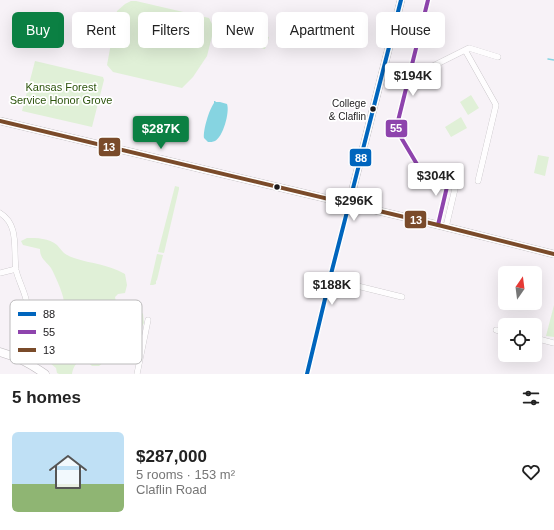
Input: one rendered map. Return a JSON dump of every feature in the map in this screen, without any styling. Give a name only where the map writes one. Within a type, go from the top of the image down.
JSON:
[{"type":"main road","points":[[0,352],[10,355]]},
{"type":"main road","points":[[31,364],[44,374]]},
{"type":"street","points":[[307,374],[329,279],[401,0]]},
{"type":"street","points":[[428,0],[396,129],[421,171],[428,168],[450,174],[438,225]]},
{"type":"street","points":[[409,78],[470,48],[498,57]]},
{"type":"street","points":[[464,50],[496,105],[478,180]]},
{"type":"street","points":[[0,121],[505,241],[554,254]]},
{"type":"street","points":[[446,227],[458,176]]},
{"type":"street","points":[[0,213],[10,222],[15,247],[16,269],[26,300]]},
{"type":"street","points":[[0,273],[16,269]]},
{"type":"street","points":[[329,279],[402,297]]},
{"type":"street","points":[[142,349],[148,320]]},
{"type":"street","points":[[542,340],[554,343]]},
{"type":"street","points":[[137,374],[139,364]]},
{"type":"green space","points":[[131,1],[136,1],[183,12],[138,12],[138,48],[204,48],[204,17],[209,18],[212,24],[212,36],[207,56],[193,77],[182,88],[113,72],[107,65],[110,48],[130,48],[130,12],[117,12],[125,4]]},
{"type":"green space","name":"Kansas Forest Service Honor Grove","points":[[35,61],[103,77],[104,80],[92,127],[22,111]]},
{"type":"green space","points":[[471,95],[479,108],[468,115],[460,102]]},
{"type":"green space","points":[[461,117],[467,128],[451,137],[445,127]]},
{"type":"green space","points":[[538,155],[549,157],[545,176],[534,173]]},
{"type":"green space","points":[[175,186],[179,187],[179,189],[164,253],[158,252]]},
{"type":"green space","points":[[27,238],[47,240],[57,245],[64,253],[70,256],[106,266],[125,274],[127,285],[125,293],[118,294],[115,297],[116,300],[64,300],[55,276],[51,268],[42,258],[40,249],[23,245],[21,241]]},
{"type":"green space","points":[[157,254],[163,255],[156,284],[150,285]]},
{"type":"green space","points":[[554,305],[554,337],[546,336]]},
{"type":"green space","points":[[142,313],[143,314],[144,323],[142,327]]},
{"type":"green space","points":[[51,364],[76,364],[72,374],[59,374],[57,373],[56,368]]},
{"type":"green space","points":[[90,364],[102,364],[99,366],[92,366]]},
{"type":"water","points":[[214,101],[227,104],[228,113],[221,135],[215,141],[208,142],[204,138],[204,130]]},
{"type":"waterway","points":[[548,59],[554,60]]},
{"type":"transit line","name":"88","points":[[307,374],[401,0]]},
{"type":"transit line","name":"55","points":[[428,0],[396,129],[421,171],[428,168],[450,174],[438,225]]},
{"type":"transit line","name":"13","points":[[0,121],[554,254]]},
{"type":"place","name":"College & Claflin","points":[[373,109]]}]
